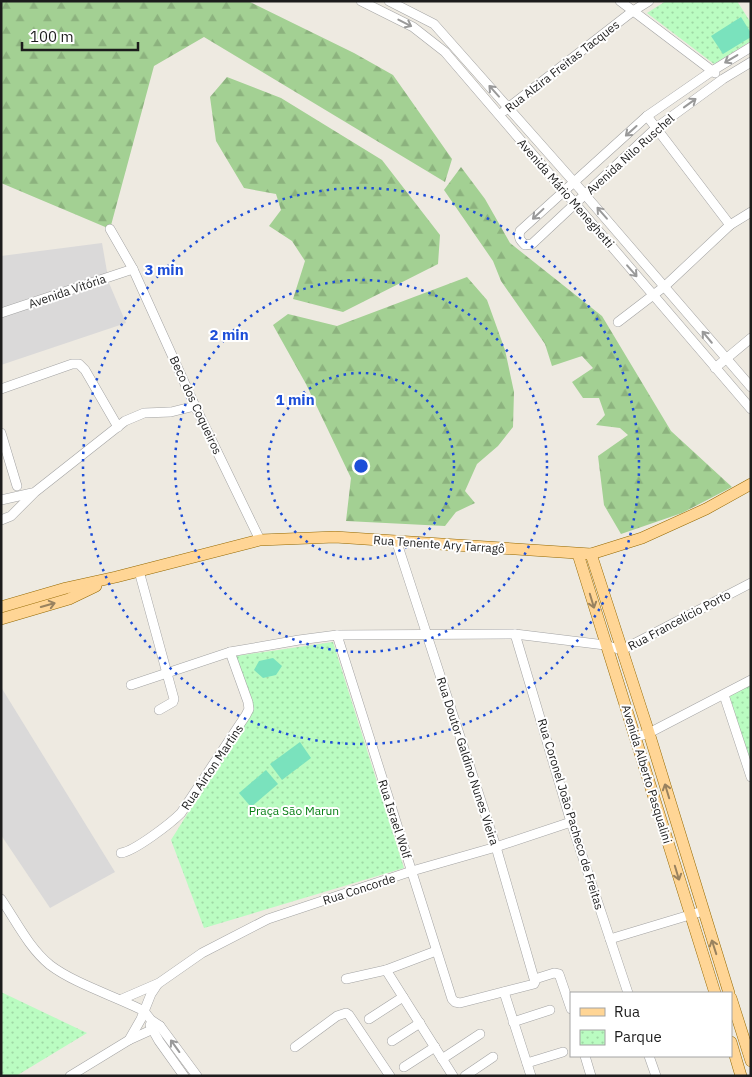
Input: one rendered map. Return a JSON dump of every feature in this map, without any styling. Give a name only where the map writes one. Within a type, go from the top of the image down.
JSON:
[{"type":"main road","name":"Rua Tenente Ary Tarragô","points":[[1,607],[66,588],[260,540],[335,537],[591,554],[642,538],[706,508],[751,484]]},
{"type":"main road","name":"Avenida Alberto Pasqualini","points":[[578,554],[715,992]]},
{"type":"main road","name":"Avenida Alberto Pasqualini","points":[[591,554],[649,733],[729,992]]},
{"type":"main road","name":"Rua Tenente Ary Tarragô","points":[[1,618],[69,599],[116,577]]},
{"type":"main road","points":[[732,1001],[751,1061]]},
{"type":"main road","points":[[732,1045],[741,1076]]},
{"type":"street","name":"Avenida Mário Meneghetti","points":[[361,1],[412,27],[445,52],[751,409]]},
{"type":"street","name":"Avenida Mário Meneghetti","points":[[388,1],[434,24],[585,194],[751,387]]},
{"type":"street","points":[[620,1],[723,79]]},
{"type":"street","name":"Rua Alzira Freitas Tacques","points":[[499,115],[632,11],[650,1]]},
{"type":"street","points":[[424,36],[434,24]]},
{"type":"street","name":"Avenida Nilo Ruschel","points":[[751,47],[712,71],[648,116],[520,231],[520,240],[525,245],[532,244],[656,128],[723,79],[751,62]]},
{"type":"street","points":[[648,116],[730,225]]},
{"type":"street","points":[[618,322],[665,286],[730,225],[751,212]]},
{"type":"street","name":"Beco dos Coqueiros","points":[[110,229],[134,269],[195,406],[260,540]]},
{"type":"street","name":"Avenida Vitória","points":[[1,313],[134,269]]},
{"type":"street","points":[[715,368],[751,338]]},
{"type":"street","points":[[1,389],[72,364],[79,364],[85,370],[118,427]]},
{"type":"street","points":[[5,519],[35,492],[125,421],[144,412],[171,412],[195,406]]},
{"type":"street","points":[[1,433],[17,486]]},
{"type":"street","points":[[2,500],[35,492]]},
{"type":"street","points":[[2,500],[11,507],[5,519]]},
{"type":"street","name":"Rua Doutor Galdino Nunes Vieira","points":[[396,540],[496,846],[535,981]]},
{"type":"street","points":[[139,571],[174,701],[159,710]]},
{"type":"street","name":"Rua Francelício Porto","points":[[131,685],[230,652],[299,640],[337,636],[515,634],[606,645],[622,650],[751,582]]},
{"type":"street","name":"Rua Coronel João Pacheco de Freitas","points":[[515,634],[571,822],[628,992]]},
{"type":"street","name":"Rua Israel Wolf","points":[[337,636],[452,999],[460,1003],[504,992]]},
{"type":"street","name":"Rua Airton Martins","points":[[121,853],[130,850],[175,820],[182,813],[246,716],[248,702],[230,652]]},
{"type":"street","points":[[636,737],[649,733],[751,680]]},
{"type":"street","points":[[724,695],[750,775]]},
{"type":"street","name":"Rua Concorde","points":[[122,1000],[159,983],[202,954],[268,919],[412,871],[571,822]]},
{"type":"street","points":[[1,899],[31,944],[50,965],[144,1011],[157,1029],[184,1076]]},
{"type":"street","points":[[610,939],[703,911]]},
{"type":"street","points":[[346,979],[386,970],[436,951]]},
{"type":"street","points":[[386,970],[435,1047],[449,1074]]},
{"type":"street","points":[[531,1076],[504,992],[554,973],[559,974],[570,1006]]},
{"type":"street","name":"Rua Concorde","points":[[129,1040],[141,1019],[151,994],[159,983]]},
{"type":"street","points":[[369,1019],[403,997]]},
{"type":"street","points":[[513,1022],[550,1010]]},
{"type":"street","points":[[295,1047],[336,1016],[346,1013],[390,1076]]},
{"type":"street","points":[[392,1041],[420,1023]]},
{"type":"street","points":[[74,1075],[129,1040],[157,1029]]},
{"type":"street","points":[[157,1029],[196,1076]]},
{"type":"street","points":[[442,1059],[480,1034]]},
{"type":"street","points":[[404,1067],[435,1047]]},
{"type":"street","points":[[527,1063],[563,1052]]},
{"type":"street","points":[[465,1076],[493,1057]]},
{"type":"street","points":[[585,1057],[591,1076]]},
{"type":"street","points":[[649,1057],[656,1076]]},
{"type":"shaded area","points":[[102,243],[109,283],[126,323],[1,365],[1,256]]},
{"type":"shaded area","points":[[1,687],[115,872],[50,908],[1,835]]},
{"type":"green space","points":[[1,1],[248,1],[354,53],[393,75],[452,159],[445,182],[204,37],[154,66],[110,229],[1,183]]},
{"type":"green space","points":[[666,1],[737,1],[751,23],[751,41],[714,64],[647,13]]},
{"type":"green space","points":[[741,17],[751,33],[751,37],[723,54],[711,36]]},
{"type":"green space","points":[[227,77],[281,98],[382,160],[440,235],[438,264],[343,312],[293,299],[305,261],[292,241],[269,226],[281,210],[276,194],[244,188],[216,141],[210,97]]},
{"type":"green space","points":[[461,167],[485,199],[510,243],[602,316],[671,431],[732,487],[682,513],[621,534],[604,505],[598,456],[628,435],[620,428],[596,425],[605,415],[599,398],[583,398],[572,382],[593,368],[582,356],[552,366],[545,344],[501,281],[493,261],[444,190]]},
{"type":"green space","points":[[467,277],[487,300],[505,350],[514,392],[513,427],[498,446],[477,464],[465,491],[475,503],[456,512],[445,526],[346,521],[351,478],[306,384],[273,325],[288,314],[337,326]]},
{"type":"green space","name":"Praça São Marun","points":[[333,642],[404,868],[204,928],[171,840],[253,709],[236,656]]},
{"type":"green space","points":[[273,658],[282,666],[276,675],[263,678],[254,670],[259,661]]},
{"type":"green space","points":[[751,684],[751,764],[729,695]]},
{"type":"green space","points":[[300,742],[311,758],[282,780],[270,764]]},
{"type":"green space","points":[[266,770],[278,784],[251,807],[239,793]]},
{"type":"green space","points":[[1,992],[87,1033],[16,1076],[1,1076]]}]
